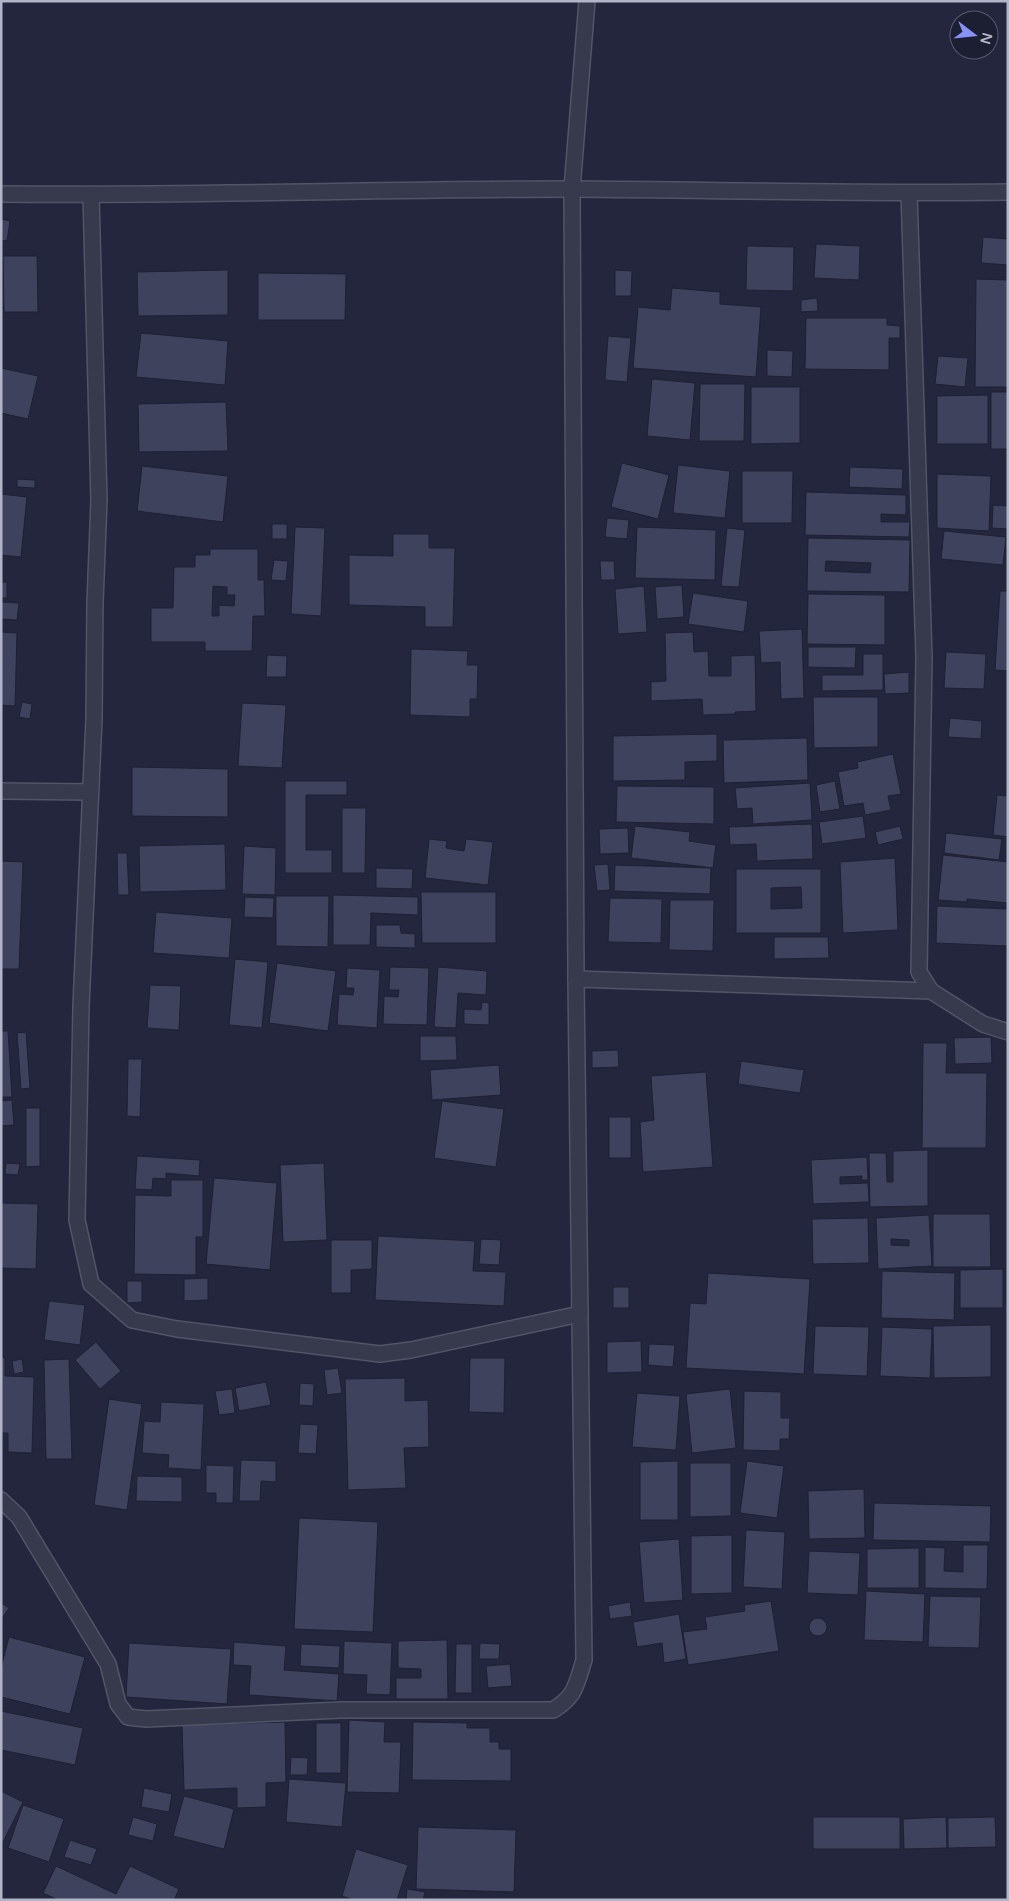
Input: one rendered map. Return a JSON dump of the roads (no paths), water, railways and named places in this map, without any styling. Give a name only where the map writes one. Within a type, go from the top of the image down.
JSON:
[{"type":"street","points":[[1,1500],[18,1517],[108,1664],[118,1704],[128,1717],[146,1719],[341,1710],[553,1710],[566,1702],[574,1693],[584,1660],[576,979],[572,190],[587,1]]},
{"type":"street","points":[[1,194],[91,195],[572,190],[1008,192]]},
{"type":"street","points":[[910,193],[924,657],[919,972],[931,991],[983,1024],[1008,1032]]},
{"type":"street","points":[[91,195],[99,500],[95,603],[94,720],[81,1006],[77,1220],[91,1284],[132,1320],[178,1329],[380,1354],[410,1350],[580,1314]]},
{"type":"street","points":[[1,791],[90,792]]},
{"type":"street","points":[[576,979],[931,991]]}]
